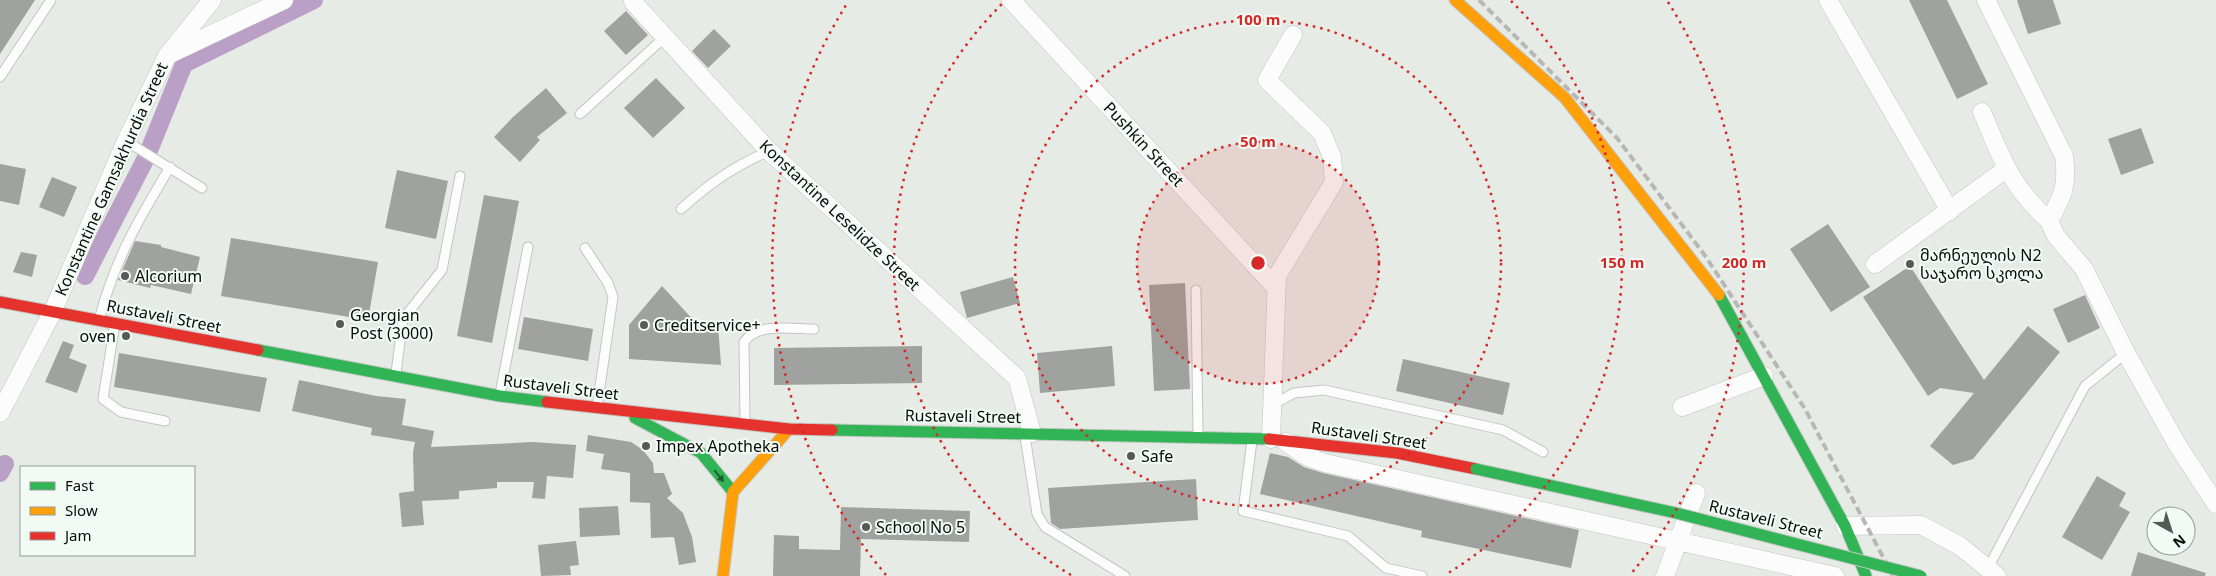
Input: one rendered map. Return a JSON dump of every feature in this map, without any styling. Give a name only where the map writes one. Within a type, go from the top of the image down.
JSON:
[{"type":"main road","points":[[1455,0],[1565,98],[1724,301],[1845,526],[1866,576]]},
{"type":"main road","name":"Rustaveli Street","points":[[0,302],[52,313],[99,319],[500,396],[622,412],[789,429],[1252,439],[1397,453],[1676,513],[1920,576]]},
{"type":"main road","points":[[622,412],[700,453],[733,492]]},
{"type":"main road","points":[[721,576],[733,492],[789,429]]},
{"type":"street","name":"Konstantine Gamsakhurdia Street","points":[[0,413],[52,313],[132,145],[167,56],[212,0]]},
{"type":"street","points":[[167,56],[284,0]]},
{"type":"street","name":"Pushkin Street","points":[[1011,0],[1276,288]]},
{"type":"street","points":[[1828,0],[1950,211]]},
{"type":"street","points":[[1986,0],[2064,156],[2067,176],[2064,193],[2049,221]]},
{"type":"street","name":"Konstantine Leselidze Street","points":[[633,2],[769,152],[1017,378],[1028,433]]},
{"type":"street","points":[[1293,35],[1267,80],[1322,133],[1332,157],[1334,182],[1277,276],[1272,405],[1277,440],[1324,463],[1836,576]]},
{"type":"street","points":[[1982,112],[2006,169],[2028,202],[2049,221],[2056,236],[2084,269],[2126,353],[2178,446],[2216,504]]},
{"type":"street","points":[[1875,264],[2006,169]]},
{"type":"street","points":[[1682,407],[1764,376]]},
{"type":"street","points":[[1665,576],[1696,493]]},
{"type":"street","points":[[1845,526],[1921,525],[1960,546],[1992,573]]},
{"type":"lane","points":[[0,77],[51,0]]},
{"type":"lane","points":[[580,114],[665,37]]},
{"type":"lane","points":[[132,145],[202,188]]},
{"type":"lane","points":[[681,209],[712,182],[734,167],[769,152]]},
{"type":"lane","points":[[99,319],[110,279],[128,238],[170,167]]},
{"type":"lane","points":[[395,376],[403,319],[442,270],[460,176]]},
{"type":"lane","points":[[500,396],[528,247]]},
{"type":"lane","points":[[584,248],[608,283],[612,297],[596,408]]},
{"type":"lane","points":[[1196,290],[1198,437]]},
{"type":"lane","points":[[116,323],[103,399],[121,412],[165,421]]},
{"type":"lane","points":[[745,425],[744,342],[750,334],[759,330],[814,329]]},
{"type":"lane","points":[[1992,573],[2085,386],[2126,353]]},
{"type":"lane","points":[[1272,405],[1294,393],[1324,390],[1503,430],[1543,452]]},
{"type":"lane","points":[[1028,433],[1037,514],[1045,527],[1125,576]]},
{"type":"lane","points":[[1252,439],[1243,511],[1348,536],[1386,568],[1422,576]]},
{"type":"building","points":[[0,0],[35,0],[0,54]]},
{"type":"building","points":[[1909,0],[1947,0],[1988,84],[1957,99]]},
{"type":"building","points":[[2017,0],[2053,0],[2061,24],[2028,34]]},
{"type":"building","points":[[626,11],[648,35],[626,55],[604,31]]},
{"type":"building","points":[[714,29],[731,46],[708,68],[692,51]]},
{"type":"building","points":[[656,78],[685,108],[653,138],[624,108]]},
{"type":"building","points":[[546,88],[567,113],[537,137],[540,140],[520,162],[494,137],[513,117]]},
{"type":"building","points":[[2141,128],[2154,163],[2121,175],[2108,139]]},
{"type":"building","points":[[0,164],[26,169],[19,205],[0,201]]},
{"type":"building","points":[[397,170],[448,181],[436,239],[385,228]]},
{"type":"building","points":[[52,177],[77,187],[64,217],[39,207]]},
{"type":"building","points":[[484,195],[519,201],[492,343],[457,336]]},
{"type":"building","points":[[1828,224],[1870,287],[1831,312],[1790,249]]},
{"type":"building","points":[[231,238],[378,262],[368,320],[221,296]]},
{"type":"building","points":[[135,241],[161,245],[161,247],[200,257],[191,294],[151,285],[150,288],[118,280]]},
{"type":"building","points":[[21,252],[37,255],[32,277],[13,272]]},
{"type":"building","points":[[1910,266],[1984,380],[2028,326],[2060,352],[1973,459],[1953,465],[1930,446],[1974,393],[1940,388],[1928,396],[1863,297]]},
{"type":"building","points":[[1013,277],[1020,303],[967,318],[960,292]]},
{"type":"building","points":[[1185,283],[1190,389],[1154,391],[1149,285]]},
{"type":"building","points":[[662,286],[697,324],[718,325],[721,365],[629,359],[629,325]]},
{"type":"building","points":[[2085,295],[2100,328],[2068,343],[2053,309]]},
{"type":"building","points":[[524,317],[593,329],[588,361],[518,349]]},
{"type":"building","points":[[63,341],[74,345],[69,358],[87,365],[77,393],[45,382]]},
{"type":"building","points":[[922,346],[922,383],[774,385],[774,348]]},
{"type":"building","points":[[1112,346],[1115,386],[1040,393],[1037,353]]},
{"type":"building","points":[[119,353],[267,378],[260,412],[114,387]]},
{"type":"building","points":[[1403,359],[1510,383],[1503,415],[1396,391]]},
{"type":"building","points":[[299,380],[376,396],[406,399],[402,425],[434,431],[431,447],[533,442],[576,445],[573,478],[547,476],[545,499],[532,498],[534,482],[497,482],[497,488],[459,491],[459,499],[422,501],[424,525],[402,527],[399,493],[414,491],[413,452],[415,442],[371,435],[372,428],[292,411]]},
{"type":"building","points":[[588,435],[631,442],[643,450],[653,463],[654,473],[664,473],[672,494],[667,498],[683,513],[692,537],[696,562],[679,565],[674,537],[651,538],[650,503],[630,502],[630,473],[601,469],[604,454],[586,451]]},
{"type":"building","points":[[1270,453],[1288,457],[1304,467],[1323,473],[1579,530],[1571,568],[1421,537],[1422,531],[1260,494]]},
{"type":"building","points":[[2097,476],[2126,493],[2119,506],[2130,512],[2102,560],[2062,537]]},
{"type":"building","points":[[1196,479],[1198,520],[1060,529],[1051,523],[1048,488]]},
{"type":"building","points":[[618,506],[620,535],[580,537],[579,508]]},
{"type":"building","points":[[841,507],[970,511],[969,542],[861,539],[860,576],[773,576],[774,535],[799,536],[799,549],[840,550]]},
{"type":"building","points":[[576,541],[579,565],[570,566],[571,575],[541,576],[538,545]]},
{"type":"building","points":[[2138,552],[2206,573],[2205,576],[2131,576]]},
{"type":"waterway","points":[[85,276],[146,158],[184,64],[314,0]]},
{"type":"waterway","points":[[0,473],[5,464]]},
{"type":"railway","points":[[1479,0],[1617,138],[1706,257],[1805,409],[1893,576]]},
{"type":"traffic: fast","points":[[1719,295],[1845,526],[1866,576]]},
{"type":"traffic: fast","points":[[258,350],[500,396],[547,402]]},
{"type":"traffic: fast","points":[[635,418],[701,453],[733,492]]},
{"type":"traffic: fast","points":[[832,430],[1269,439]]},
{"type":"traffic: fast","points":[[1476,469],[1676,513],[1921,576]]},
{"type":"traffic: slow","points":[[1455,0],[1565,98],[1719,295]]},
{"type":"traffic: slow","points":[[723,576],[733,492],[789,429]]},
{"type":"traffic: jam","points":[[0,302],[258,350]]},
{"type":"traffic: jam","points":[[547,402],[789,429],[832,430]]},
{"type":"traffic: jam","points":[[1269,439],[1397,453],[1476,469]]},
{"type":"place","name":"მარნეულის N2 საჯარო სკოლა","points":[[1910,264]]},
{"type":"place","name":"Alcorium","points":[[125,276]]},
{"type":"place","name":"Georgian Post (3000)","points":[[340,324]]},
{"type":"place","name":"Creditservice+","points":[[644,325]]},
{"type":"place","name":"oven","points":[[126,336]]},
{"type":"place","name":"Impex Apotheka","points":[[646,446]]},
{"type":"place","name":"Safe","points":[[1131,456]]},
{"type":"place","name":"School No 5","points":[[866,527]]}]
